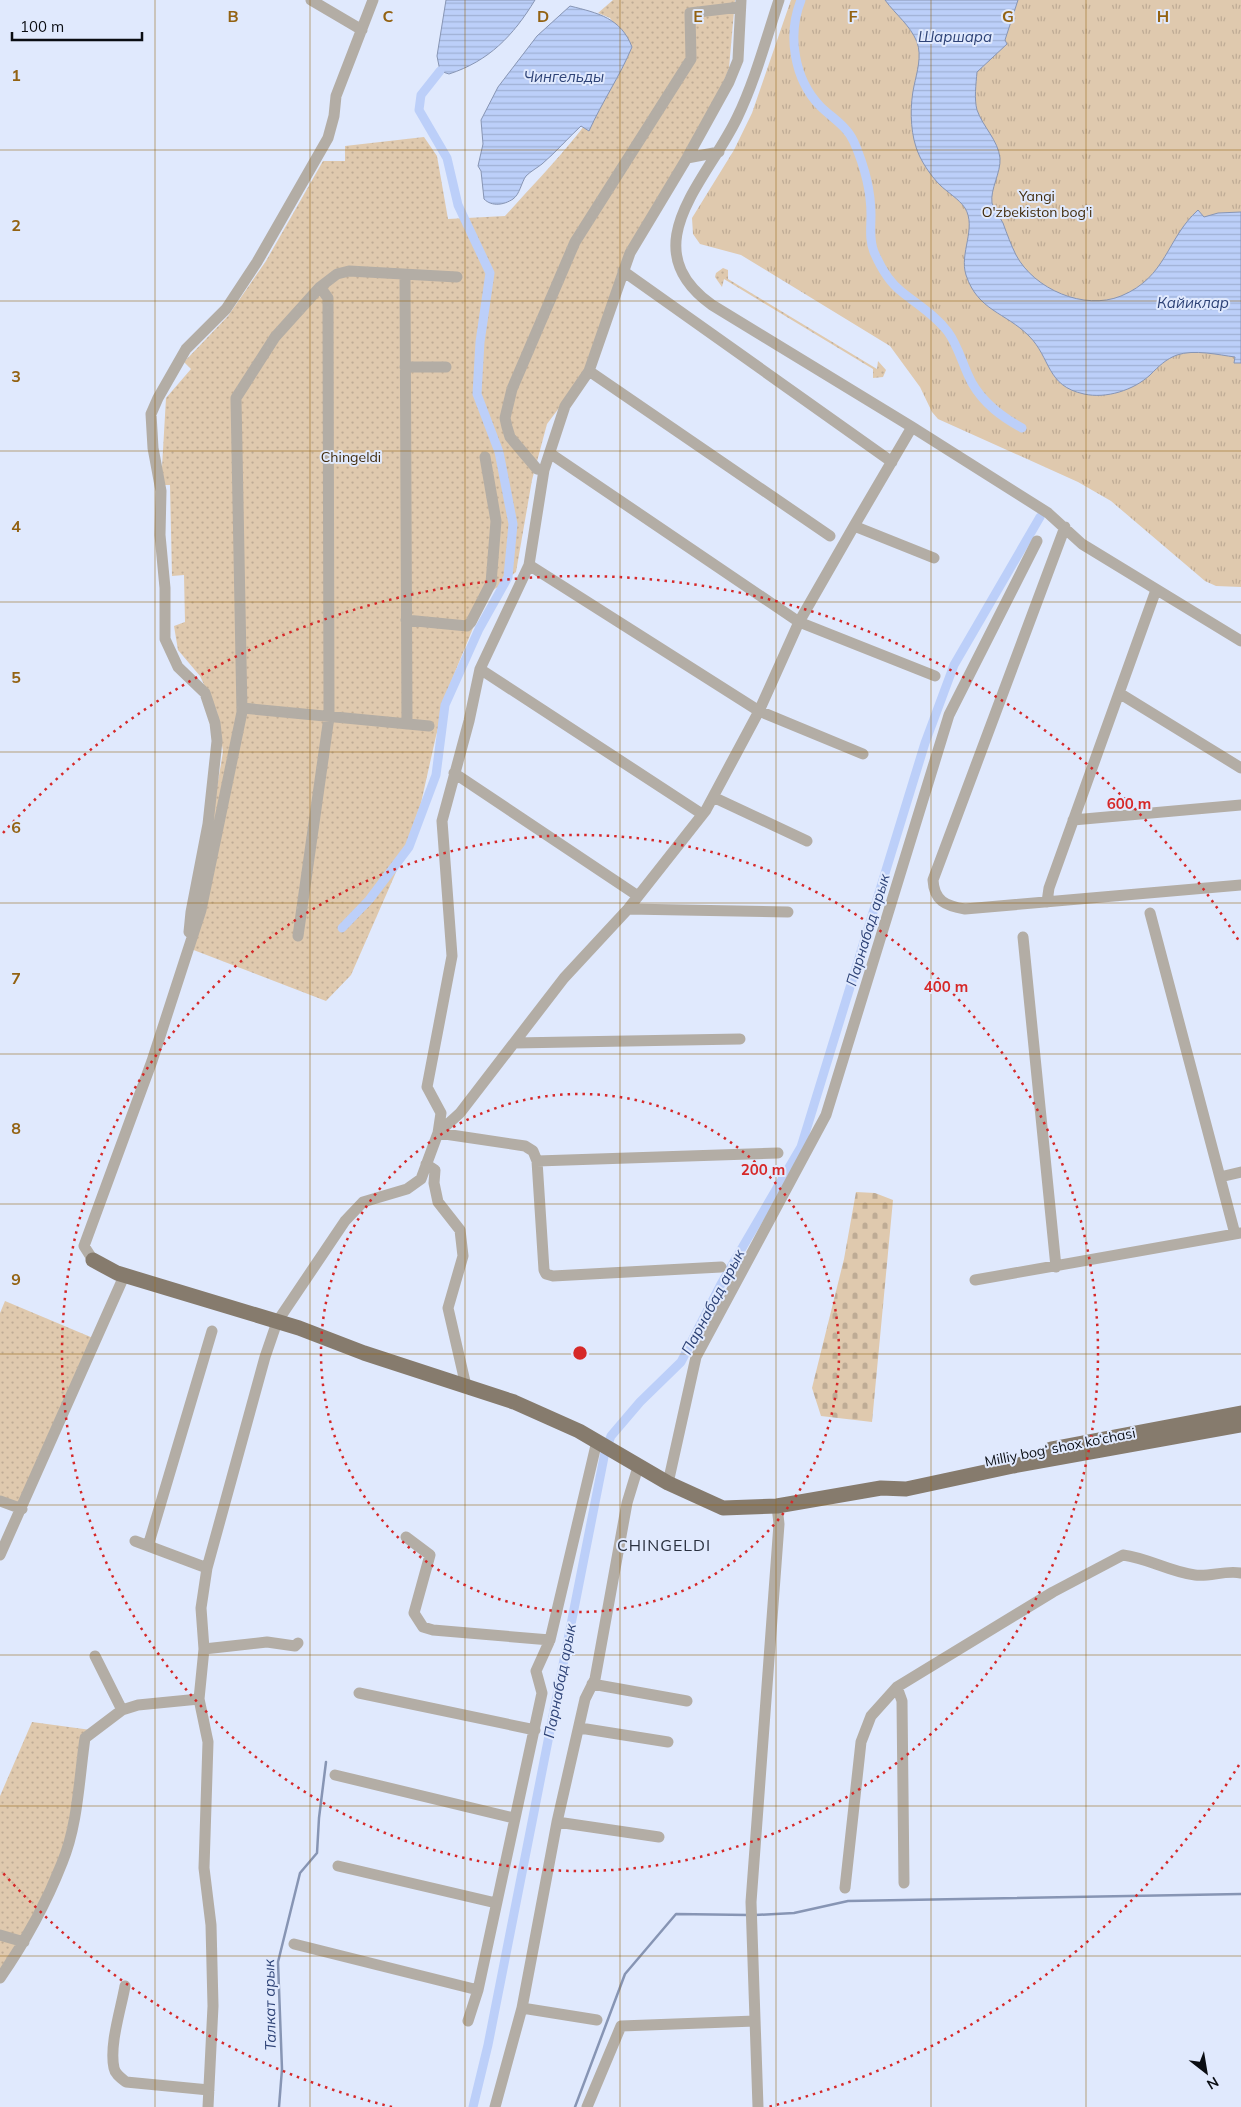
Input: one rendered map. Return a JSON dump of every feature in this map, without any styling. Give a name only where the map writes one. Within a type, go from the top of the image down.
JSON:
[{"type":"main road","name":"Milliy bog‘ shox ko‘chasi","points":[[93,1260],[108,1270],[277,1322],[521,1405],[597,1441],[638,1467],[668,1483],[723,1508],[771,1506],[881,1488],[906,1489],[1177,1430],[1241,1413]]},
{"type":"main road","name":"Milliy bog‘ shox ko‘chasi","points":[[1177,1430],[1241,1425]]},
{"type":"street","points":[[310,0],[362,30]]},
{"type":"street","points":[[187,954],[191,912],[216,771],[217,741],[215,723],[205,693],[178,667],[165,639],[164,574],[160,535],[161,491],[154,448],[152,414],[158,398],[186,348],[226,309],[257,262],[328,138],[334,116],[336,96],[374,0]]},
{"type":"street","points":[[779,0],[748,94],[719,152],[680,215],[674,237],[676,259],[687,283],[698,295],[712,305],[912,427],[1048,513],[1082,544],[1241,641]]},
{"type":"street","points":[[208,2107],[213,2006],[211,1925],[204,1868],[208,1742],[199,1699],[204,1649],[201,1608],[207,1568],[265,1358],[277,1322],[346,1220],[364,1202],[414,1185],[421,1179],[438,1133],[440,1109],[427,1087],[452,956],[442,821],[469,721],[480,670],[529,565],[544,470],[565,406],[589,371],[623,271],[635,245],[688,158],[729,82],[738,60],[741,3],[690,13],[691,59],[571,251],[512,389],[504,418],[510,437],[537,469],[544,470]]},
{"type":"street","points":[[688,158],[719,152]]},
{"type":"street","points":[[93,1260],[84,1246],[152,1061],[201,910],[242,708],[236,398],[275,337],[320,287],[337,274],[350,271],[457,277]]},
{"type":"street","points":[[623,271],[892,462]]},
{"type":"street","points":[[405,275],[407,724]]},
{"type":"street","points":[[298,936],[329,717],[328,298],[320,287]]},
{"type":"street","points":[[405,367],[446,367]]},
{"type":"street","points":[[589,371],[830,536]]},
{"type":"street","points":[[438,1133],[460,1113],[564,978],[628,909],[702,814],[759,711],[799,622],[912,427]]},
{"type":"street","points":[[550,454],[799,622],[935,676]]},
{"type":"street","points":[[406,620],[467,626],[471,622],[491,583],[496,521],[485,457]]},
{"type":"street","points":[[854,526],[934,558]]},
{"type":"street","points":[[1065,527],[934,880],[934,891],[939,900],[949,906],[964,909],[1241,885]]},
{"type":"street","points":[[668,1483],[696,1357],[826,1115],[949,715],[1037,541]]},
{"type":"street","points":[[529,565],[759,711],[863,754]]},
{"type":"street","points":[[1046,902],[1049,888],[1156,590]]},
{"type":"street","points":[[480,670],[702,814]]},
{"type":"street","points":[[1119,693],[1241,768]]},
{"type":"street","points":[[242,708],[429,726]]},
{"type":"street","points":[[454,773],[638,896]]},
{"type":"street","points":[[713,797],[807,841]]},
{"type":"street","points":[[1073,820],[1241,804]]},
{"type":"street","points":[[628,909],[788,912]]},
{"type":"street","points":[[975,1280],[1238,1233],[1220,1177],[1150,913]]},
{"type":"street","points":[[1023,937],[1056,1267]]},
{"type":"street","points":[[514,1043],[740,1039]]},
{"type":"street","points":[[438,1133],[525,1146],[533,1151],[537,1161],[544,1270],[546,1274],[553,1276],[721,1267]]},
{"type":"street","points":[[537,1161],[778,1153]]},
{"type":"street","points":[[426,1164],[435,1170],[434,1183],[438,1202],[460,1230],[463,1256],[448,1308],[466,1386]]},
{"type":"street","points":[[1220,1177],[1241,1172]]},
{"type":"street","points":[[0,1555],[125,1274]]},
{"type":"street","points":[[148,1546],[212,1332]]},
{"type":"street","points":[[468,2021],[478,1990],[514,1818],[535,1730],[542,1693],[536,1671],[550,1640],[597,1441]]},
{"type":"street","points":[[495,2107],[522,2008],[556,1822],[580,1728],[585,1699],[592,1684],[627,1503],[638,1467]]},
{"type":"street","points":[[0,1501],[22,1509]]},
{"type":"street","points":[[758,2107],[751,1902],[779,1524],[771,1506]]},
{"type":"street","points":[[406,1536],[430,1555],[414,1613],[423,1627],[433,1630],[550,1640]]},
{"type":"street","points":[[135,1541],[207,1568]]},
{"type":"street","points":[[845,1888],[862,1742],[871,1716],[897,1687],[1053,1592],[1123,1554],[1136,1556],[1195,1576],[1232,1571],[1241,1574]]},
{"type":"street","points":[[204,1649],[267,1642],[295,1646],[298,1643]]},
{"type":"street","points":[[95,1656],[122,1710]]},
{"type":"street","points":[[592,1684],[687,1701]]},
{"type":"street","points":[[897,1687],[902,1701],[904,1883]]},
{"type":"street","points":[[359,1693],[535,1730]]},
{"type":"street","points":[[0,1978],[24,1942],[63,1862],[72,1825],[85,1738],[122,1710],[138,1705],[199,1699]]},
{"type":"street","points":[[580,1728],[668,1742]]},
{"type":"street","points":[[335,1775],[514,1818]]},
{"type":"street","points":[[556,1822],[659,1837]]},
{"type":"street","points":[[338,1866],[496,1903]]},
{"type":"street","points":[[0,1935],[24,1942]]},
{"type":"street","points":[[294,1944],[478,1990]]},
{"type":"street","points":[[125,1986],[113,2050],[114,2069],[119,2077],[126,2082],[209,2090]]},
{"type":"street","points":[[522,2008],[597,2020]]},
{"type":"street","points":[[587,2107],[621,2026],[755,2021]]},
{"type":"green space","name":"Chingeldi","points":[[613,0],[735,0],[729,68],[712,111],[633,243],[586,372],[547,424],[532,480],[516,572],[486,596],[451,682],[436,736],[421,803],[397,870],[351,975],[326,1001],[191,949],[223,752],[217,712],[200,676],[178,650],[174,626],[185,622],[184,575],[172,576],[170,485],[161,485],[166,398],[191,369],[184,362],[228,316],[266,261],[323,161],[345,161],[345,146],[424,137],[437,156],[448,219],[505,216],[576,137],[592,116],[607,94],[632,47],[610,18],[598,13]]},
{"type":"green space","name":"Yangi O'zbekiston bog'i","points":[[791,0],[1241,0],[1241,587],[1216,586],[1205,581],[1111,501],[1078,482],[938,419],[932,412],[920,387],[890,346],[741,255],[700,244],[693,234],[692,218],[734,150],[752,113]]},
{"type":"green space","points":[[723,268],[728,270],[728,279],[877,369],[878,361],[886,370],[883,377],[873,378],[873,369],[724,279],[722,287],[715,277],[716,273]]},
{"type":"green space","points":[[856,1192],[875,1193],[893,1200],[872,1422],[821,1416],[812,1388],[844,1259]]},
{"type":"green space","points":[[5,1301],[93,1338],[18,1504],[0,1500],[0,1313]]},
{"type":"green space","points":[[32,1722],[91,1730],[63,1848],[33,1921],[0,1977],[0,1796]]},
{"type":"water","name":"Чингельды","points":[[446,0],[535,0],[518,25],[499,46],[476,62],[449,74],[440,71],[437,56]]},
{"type":"water","name":"Кайиклар","points":[[885,0],[1018,0],[1005,40],[1007,44],[977,72],[976,101],[977,110],[999,151],[1000,164],[992,198],[993,206],[1003,223],[1016,255],[1024,267],[1047,287],[1076,299],[1092,301],[1107,300],[1121,296],[1148,279],[1165,257],[1187,221],[1198,210],[1204,217],[1218,213],[1241,212],[1241,363],[1234,363],[1235,357],[1191,352],[1173,357],[1136,385],[1119,392],[1092,395],[1072,390],[1062,385],[1050,370],[1042,353],[1029,336],[985,304],[971,287],[964,267],[969,232],[968,216],[965,208],[929,172],[920,157],[914,140],[911,108],[918,70],[917,42],[907,25]]},
{"type":"water","name":"Чингельды","points":[[570,6],[599,14],[615,23],[622,29],[632,47],[589,131],[581,126],[542,164],[526,176],[513,199],[502,204],[487,202],[484,199],[481,171],[478,166],[483,144],[481,120],[498,87],[537,36]]},
{"type":"waterway","name":"Парнабад арык","points":[[801,0],[794,28],[794,42],[799,70],[811,95],[843,127],[854,142],[864,168],[868,187],[871,205],[871,243],[879,263],[889,279],[932,315],[948,332],[972,383],[988,404],[1022,428]]},
{"type":"waterway","points":[[342,928],[369,900],[409,847],[436,775],[445,705],[479,629],[508,577],[513,524],[499,452],[477,394],[480,342],[490,273],[458,205],[447,158],[419,110],[421,95],[440,71]]},
{"type":"waterway","name":"Парнабад арык","points":[[473,2107],[488,2045],[605,1452],[611,1436],[640,1402],[681,1362],[721,1284],[801,1147],[925,743],[954,665],[1040,517]]},
{"type":"waterway","name":"Талкат арык","points":[[279,2107],[282,2069],[278,1962],[300,1873],[317,1853],[326,1762]]},
{"type":"waterway","points":[[755,1915],[794,1913],[848,1901],[1241,1894]]},
{"type":"waterway","points":[[575,2107],[625,1974],[676,1914],[749,1915]]},
{"type":"district","name":"CHINGELDI","points":[[664,1545]]},
{"type":"water label","name":"Шаршара","points":[[955,37]]}]
